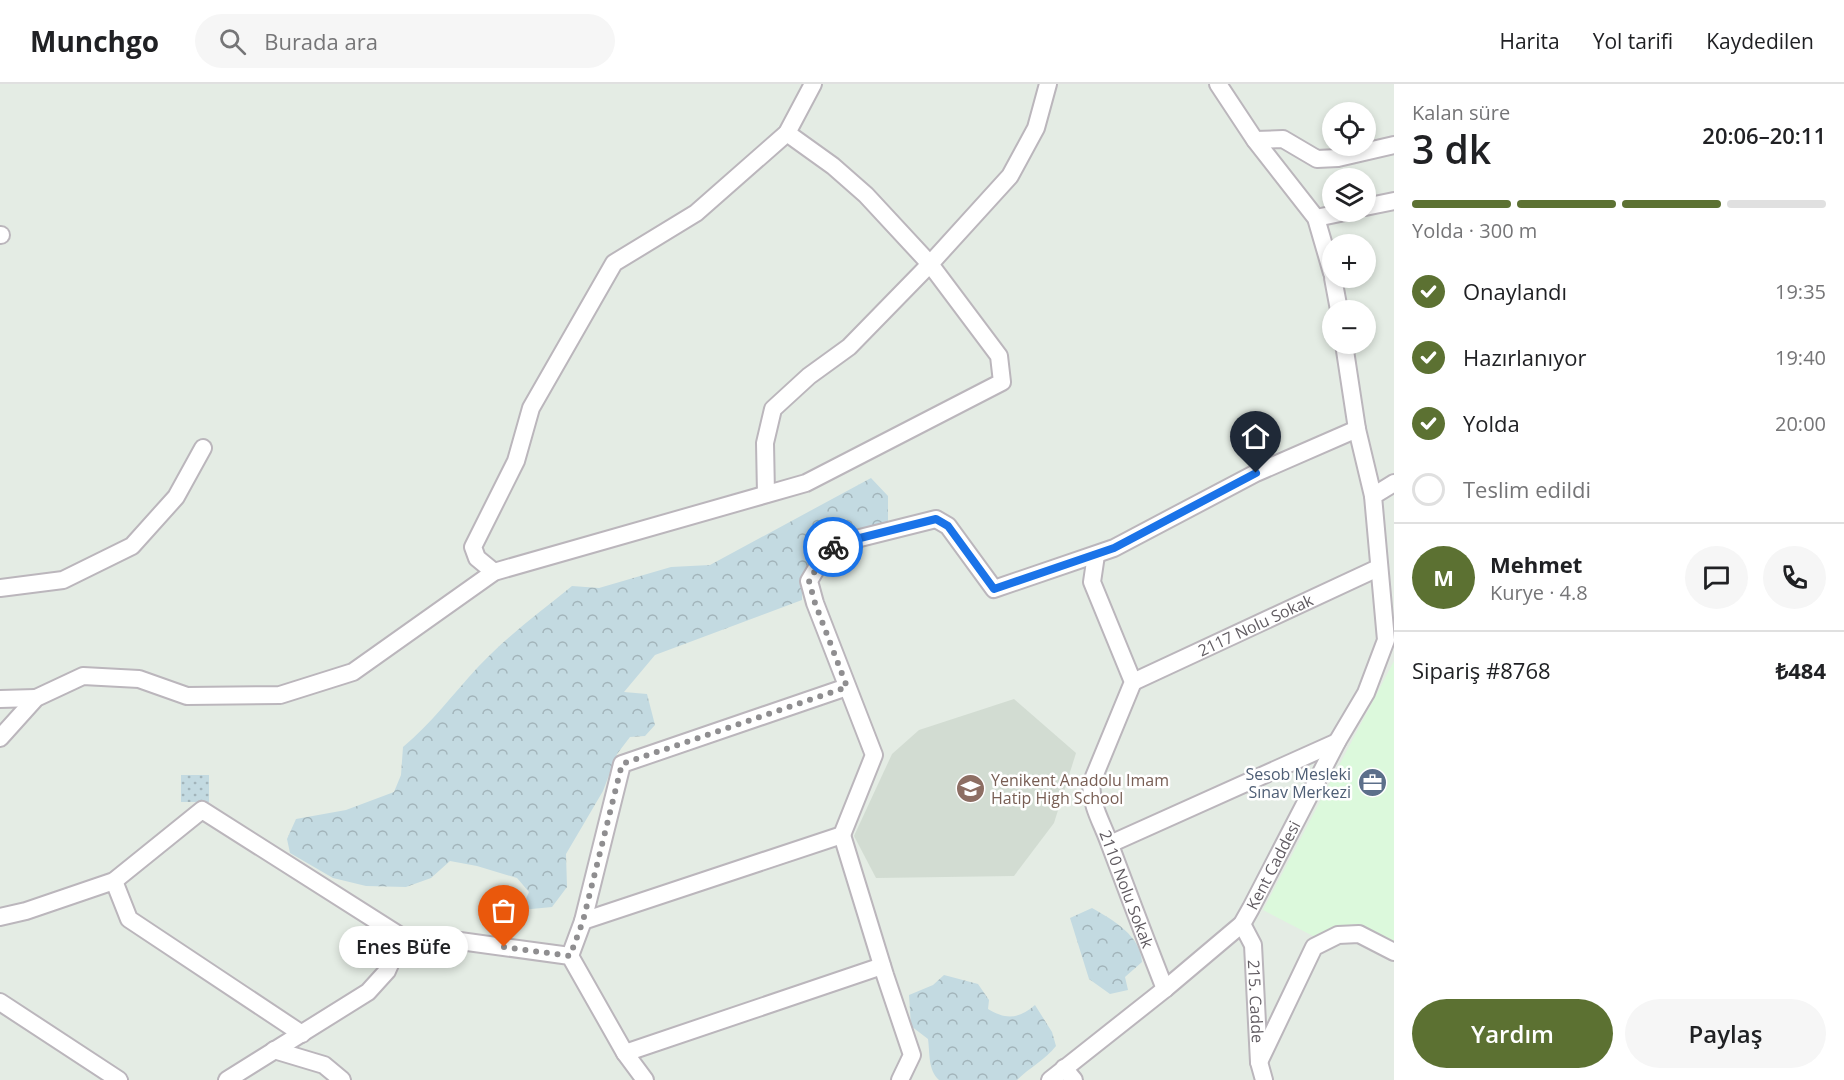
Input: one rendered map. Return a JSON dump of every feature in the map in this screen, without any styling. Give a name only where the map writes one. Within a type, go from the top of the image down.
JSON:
[{"type":"street","points":[[494,572],[477,558],[473,547],[516,461],[531,408],[614,263],[696,213],[787,133],[813,84]]},
{"type":"street","points":[[766,494],[765,442],[773,409],[809,376],[849,347],[930,264],[1010,176],[1036,128],[1048,84]]},
{"type":"street","points":[[1218,84],[1255,140],[1316,218],[1322,239]]},
{"type":"street","points":[[0,738],[36,698],[83,676],[140,679],[187,696],[280,695],[353,672],[494,572],[806,483],[1002,382],[999,356],[930,264],[866,195],[833,166],[787,133]]},
{"type":"street","points":[[1255,140],[1283,139],[1317,159],[1338,158],[1394,145]]},
{"type":"street","points":[[1376,205],[1394,201]]},
{"type":"street","points":[[1316,218],[1322,217]]},
{"type":"street","name":"Kent Caddesi","points":[[1050,1080],[1069,1074],[1242,924],[1337,742],[1366,693],[1386,640],[1373,496],[1357,429],[1346,354]]},
{"type":"street","points":[[900,1080],[912,1054],[842,835],[874,755],[815,603],[809,581],[828,549],[856,539],[936,519],[948,526],[994,589],[1114,548],[1256,473],[1357,429]]},
{"type":"street","points":[[0,588],[63,580],[132,546],[176,497],[203,448]]},
{"type":"street","points":[[1373,496],[1394,483]]},
{"type":"street","points":[[1096,555],[1092,582],[1133,682]]},
{"type":"street","name":"2117 Nolu Sokak","points":[[1133,682],[1378,568]]},
{"type":"street","name":"2110 Nolu Sokak","points":[[1133,682],[1091,784],[1092,801],[1165,989]]},
{"type":"street","points":[[645,1080],[625,1053],[570,956],[583,921],[622,764],[847,687]]},
{"type":"street","points":[[0,699],[36,698]]},
{"type":"street","points":[[1110,844],[1337,742]]},
{"type":"street","points":[[0,917],[26,911],[114,881],[202,810],[402,937],[460,941],[570,956]]},
{"type":"street","points":[[583,921],[842,835]]},
{"type":"street","points":[[114,881],[129,919],[302,1034]]},
{"type":"street","name":"215. Cadde","points":[[1242,924],[1253,945],[1259,1062],[1264,1080]]},
{"type":"street","points":[[1259,1062],[1314,947],[1338,935],[1359,934],[1394,952]]},
{"type":"street","points":[[226,1080],[368,992],[387,971],[402,937]]},
{"type":"street","points":[[625,1053],[882,966]]},
{"type":"street","points":[[0,1002],[119,1080]]},
{"type":"street","points":[[274,1050],[324,1065],[342,1080]]},
{"type":"shaded area","points":[[1394,661],[1394,944],[1354,924],[1336,928],[1315,937],[1263,910]]},
{"type":"shaded area","name":"Yenikent Anadolu Imam Hatip High School","points":[[1014,699],[1076,753],[1054,823],[1014,876],[876,878],[854,836],[892,754],[919,730]]},
{"type":"green space","points":[[871,478],[888,496],[888,523],[821,547],[802,576],[802,600],[655,655],[624,692],[647,694],[655,725],[645,736],[630,737],[617,754],[603,791],[566,854],[567,887],[552,907],[521,910],[529,892],[517,878],[477,866],[450,861],[431,878],[406,887],[366,886],[333,878],[290,853],[287,839],[296,819],[346,810],[394,792],[401,775],[403,747],[500,645],[572,586],[599,588],[671,567],[710,565]]},
{"type":"green space","points":[[181,775],[209,775],[209,802],[181,802]]},
{"type":"green space","points":[[1092,908],[1124,930],[1137,944],[1142,962],[1125,977],[1128,990],[1110,994],[1089,979],[1070,918]]},
{"type":"green space","points":[[944,975],[978,984],[989,1000],[988,1009],[1001,1015],[1018,1015],[1035,1005],[1052,1032],[1056,1046],[1017,1080],[939,1080],[931,1067],[928,1039],[911,1026],[909,995],[933,985]]},
{"type":"way so far","points":[[504,947],[570,956],[583,921],[622,764],[847,687],[809,581],[828,549],[833,547]]},
{"type":"place","name":"Sesob Mesleki Sınav Merkezi","points":[[1372,783]]},
{"type":"place","name":"Yenikent Anadolu Imam Hatip High School","points":[[970,789]]},
{"type":"place","name":"Enes Büfe","points":[[504,947]]},
{"type":"route","points":[[833,547],[936,519],[948,526],[994,589],[1114,548],[1256,473]]}]
